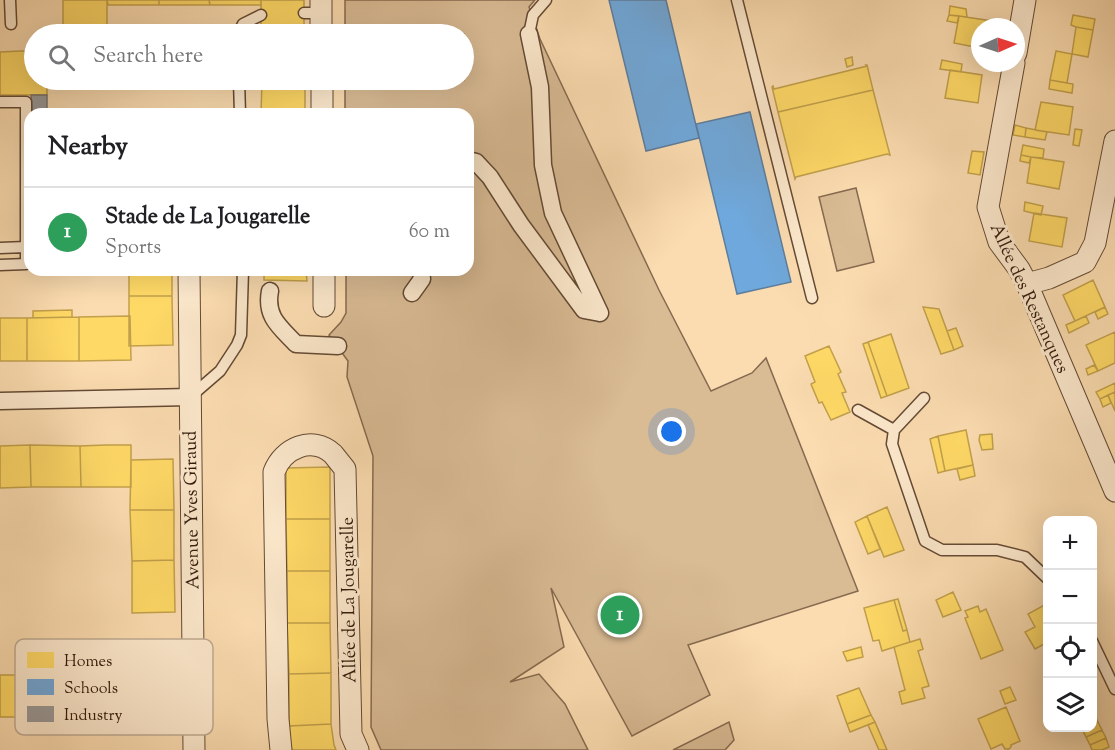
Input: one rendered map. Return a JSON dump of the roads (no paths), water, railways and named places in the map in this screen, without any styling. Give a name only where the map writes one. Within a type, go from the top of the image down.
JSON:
[{"type":"street","points":[[1022,18],[1025,0]]},
{"type":"street","points":[[315,8],[319,24]]},
{"type":"street","points":[[474,162],[490,177],[521,225],[584,310],[600,312],[553,213],[543,165],[540,87],[529,34]]},
{"type":"street","name":"Allée des Restanques","points":[[1012,72],[988,207],[999,242],[1027,284],[1115,491]]},
{"type":"street","points":[[322,90],[322,108]]},
{"type":"street","points":[[1027,284],[1049,278],[1085,262],[1095,243],[1115,141]]},
{"type":"street","name":"Avenue Yves Giraud","points":[[189,276],[193,639]]},
{"type":"street","points":[[324,276],[324,306]]},
{"type":"street","points":[[412,293],[422,276]]},
{"type":"street","points":[[270,291],[268,302],[273,319],[296,344],[338,346]]},
{"type":"street","points":[[0,401],[190,397]]},
{"type":"street","name":"Allée de La Jougarelle","points":[[281,750],[278,719],[274,472],[288,452],[303,445],[317,446],[331,453],[345,469],[351,734],[358,750]]},
{"type":"street","name":"Avenue Yves Giraud","points":[[194,735],[194,750]]},
{"type":"lane","points":[[10,0],[11,24]]},
{"type":"lane","points":[[529,34],[532,15],[546,0]]},
{"type":"lane","points":[[737,0],[812,297]]},
{"type":"lane","points":[[243,24],[261,15]]},
{"type":"lane","points":[[239,90],[240,108]]},
{"type":"lane","points":[[0,102],[26,102],[26,108]]},
{"type":"lane","points":[[0,248],[24,247]]},
{"type":"lane","points":[[0,265],[24,264]]},
{"type":"lane","points":[[190,397],[220,371],[237,345],[241,335],[243,276]]},
{"type":"lane","points":[[924,398],[894,430],[892,444],[925,541],[942,550],[997,550],[1025,557],[1043,575]]},
{"type":"lane","points":[[858,410],[894,430]]},
{"type":"lane","points":[[1097,651],[1115,688]]},
{"type":"place","name":"Stade de La Jougarelle","points":[[620,615]]}]
